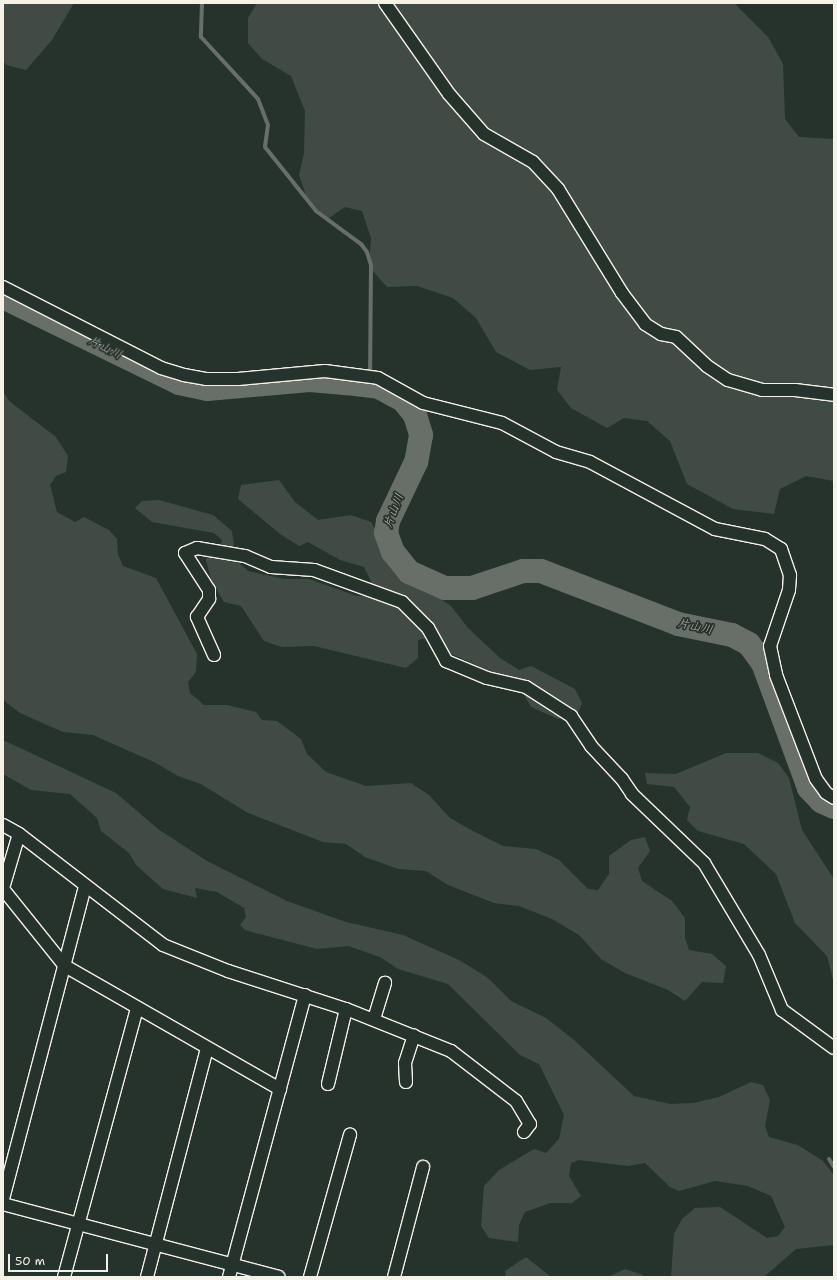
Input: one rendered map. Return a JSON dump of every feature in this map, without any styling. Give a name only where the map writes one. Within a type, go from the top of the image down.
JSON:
[{"type":"street","points":[[385,3],[449,94],[484,134],[533,162],[558,189],[622,293],[645,324],[661,334],[676,337],[707,366],[728,380],[762,390],[795,390],[834,395]]},
{"type":"street","points":[[3,287],[161,368],[184,375],[206,379],[238,379],[326,371],[378,378],[423,403],[502,424],[556,452],[590,462],[715,529],[764,539],[780,549],[790,575],[788,590],[770,646],[776,675],[816,779],[826,793],[834,798]]},
{"type":"street","points":[[214,655],[196,617],[209,598],[209,590],[185,553],[196,548],[245,556],[271,567],[314,570],[402,602],[428,628],[446,661],[487,678],[526,687],[572,716],[591,746],[622,779],[632,794],[704,863],[759,955],[782,1010],[834,1048]]},
{"type":"street","points":[[3,825],[19,834],[85,887],[163,945],[228,971],[374,1019],[451,1052],[516,1101],[530,1124],[524,1132]]},
{"type":"street","points":[[19,834],[3,888],[64,966],[207,1049],[280,1088]]},
{"type":"street","points":[[3,1199],[64,966],[64,957],[85,887]]},
{"type":"street","points":[[374,1019],[385,983]]},
{"type":"street","points":[[229,1277],[304,995]]},
{"type":"street","points":[[64,1277],[136,1008]]},
{"type":"street","points":[[328,1084],[346,1009]]},
{"type":"street","points":[[406,1082],[405,1063],[414,1035]]},
{"type":"street","points":[[147,1277],[207,1049]]},
{"type":"street","points":[[310,1277],[350,1135]]},
{"type":"street","points":[[394,1277],[423,1167]]},
{"type":"street","points":[[3,1204],[279,1277]]},
{"type":"shaded area","points":[[3,3],[74,3],[52,40],[26,70],[6,65],[3,60]]},
{"type":"shaded area","points":[[257,3],[734,3],[768,37],[783,64],[785,119],[799,137],[834,139],[834,481],[806,476],[780,489],[774,514],[733,509],[687,484],[670,441],[647,421],[624,418],[607,428],[571,408],[557,390],[561,367],[530,370],[496,352],[476,318],[453,298],[417,286],[387,287],[369,267],[371,238],[362,211],[345,207],[326,220],[306,195],[299,175],[304,153],[305,111],[291,76],[262,59],[248,43],[248,18]]},
{"type":"shaded area","points":[[3,391],[9,401],[56,437],[68,456],[66,472],[56,476],[50,485],[57,512],[75,522],[84,517],[109,530],[117,539],[118,555],[123,566],[156,578],[197,654],[196,672],[188,682],[190,693],[204,705],[227,705],[256,712],[262,720],[277,721],[301,739],[307,754],[326,772],[366,786],[411,783],[429,795],[450,818],[503,846],[536,849],[559,860],[588,889],[598,890],[609,874],[609,856],[631,840],[645,837],[650,851],[638,868],[642,881],[672,901],[685,918],[685,938],[689,950],[712,954],[726,966],[723,983],[702,982],[685,1001],[668,990],[625,973],[601,959],[579,935],[552,919],[519,906],[494,903],[448,885],[426,871],[398,869],[365,857],[346,844],[323,842],[248,813],[201,784],[178,776],[154,762],[93,735],[63,732],[20,713],[3,700]]},
{"type":"shaded area","points":[[279,480],[295,502],[318,520],[351,515],[371,522],[398,570],[451,606],[468,628],[500,658],[519,670],[531,666],[575,689],[582,703],[577,715],[558,719],[531,707],[524,695],[504,677],[449,653],[439,635],[418,640],[418,658],[406,668],[314,646],[282,647],[264,641],[241,606],[224,602],[211,580],[206,560],[207,555],[219,554],[222,540],[214,533],[152,522],[135,508],[142,501],[159,500],[213,515],[232,531],[236,560],[248,571],[284,579],[309,579],[357,596],[367,596],[371,581],[364,567],[340,560],[308,542],[299,546],[280,534],[238,499],[241,485]]},
{"type":"shaded area","points":[[3,740],[116,793],[158,829],[207,861],[287,901],[346,922],[403,935],[461,961],[488,978],[511,1001],[546,1018],[574,1040],[634,1096],[670,1104],[694,1103],[719,1097],[751,1082],[763,1085],[770,1100],[765,1126],[769,1137],[798,1145],[823,1161],[834,1175],[834,1245],[796,1249],[764,1277],[671,1277],[674,1234],[682,1219],[695,1208],[720,1207],[767,1238],[778,1236],[785,1227],[771,1196],[748,1186],[715,1181],[679,1191],[670,1187],[645,1163],[628,1166],[579,1160],[571,1163],[569,1176],[581,1196],[572,1203],[550,1203],[525,1212],[519,1225],[518,1242],[489,1238],[481,1226],[484,1186],[499,1170],[534,1149],[546,1153],[559,1139],[564,1115],[539,1064],[520,1055],[448,984],[398,969],[380,957],[348,946],[317,949],[245,930],[240,925],[246,917],[244,908],[217,892],[195,888],[197,898],[163,889],[136,865],[129,853],[101,831],[97,818],[70,794],[31,790],[3,774]]},
{"type":"shaded area","points":[[726,753],[758,753],[778,763],[789,778],[802,830],[834,879],[834,984],[827,956],[795,923],[776,874],[744,844],[698,831],[687,820],[690,807],[674,787],[647,784],[645,773],[676,774]]},
{"type":"shaded area","points":[[526,1257],[551,1277],[506,1277],[505,1271]]},
{"type":"shaded area","points":[[625,1269],[643,1275],[643,1277],[608,1277]]},
{"type":"waterway","points":[[202,3],[201,37],[258,99],[268,125],[265,147],[316,211],[361,244],[367,252],[371,265],[370,386]]},
{"type":"waterway","name":"片山川","points":[[3,297],[179,383],[207,389],[310,380],[379,387],[404,401],[415,415],[421,435],[416,462],[388,521],[386,533],[393,552],[409,572],[445,588],[472,588],[523,571],[541,571],[678,624],[732,635],[749,644],[763,663],[809,788],[821,801],[834,807]]},
{"type":"waterway","points":[[829,1159],[834,1167]]}]
